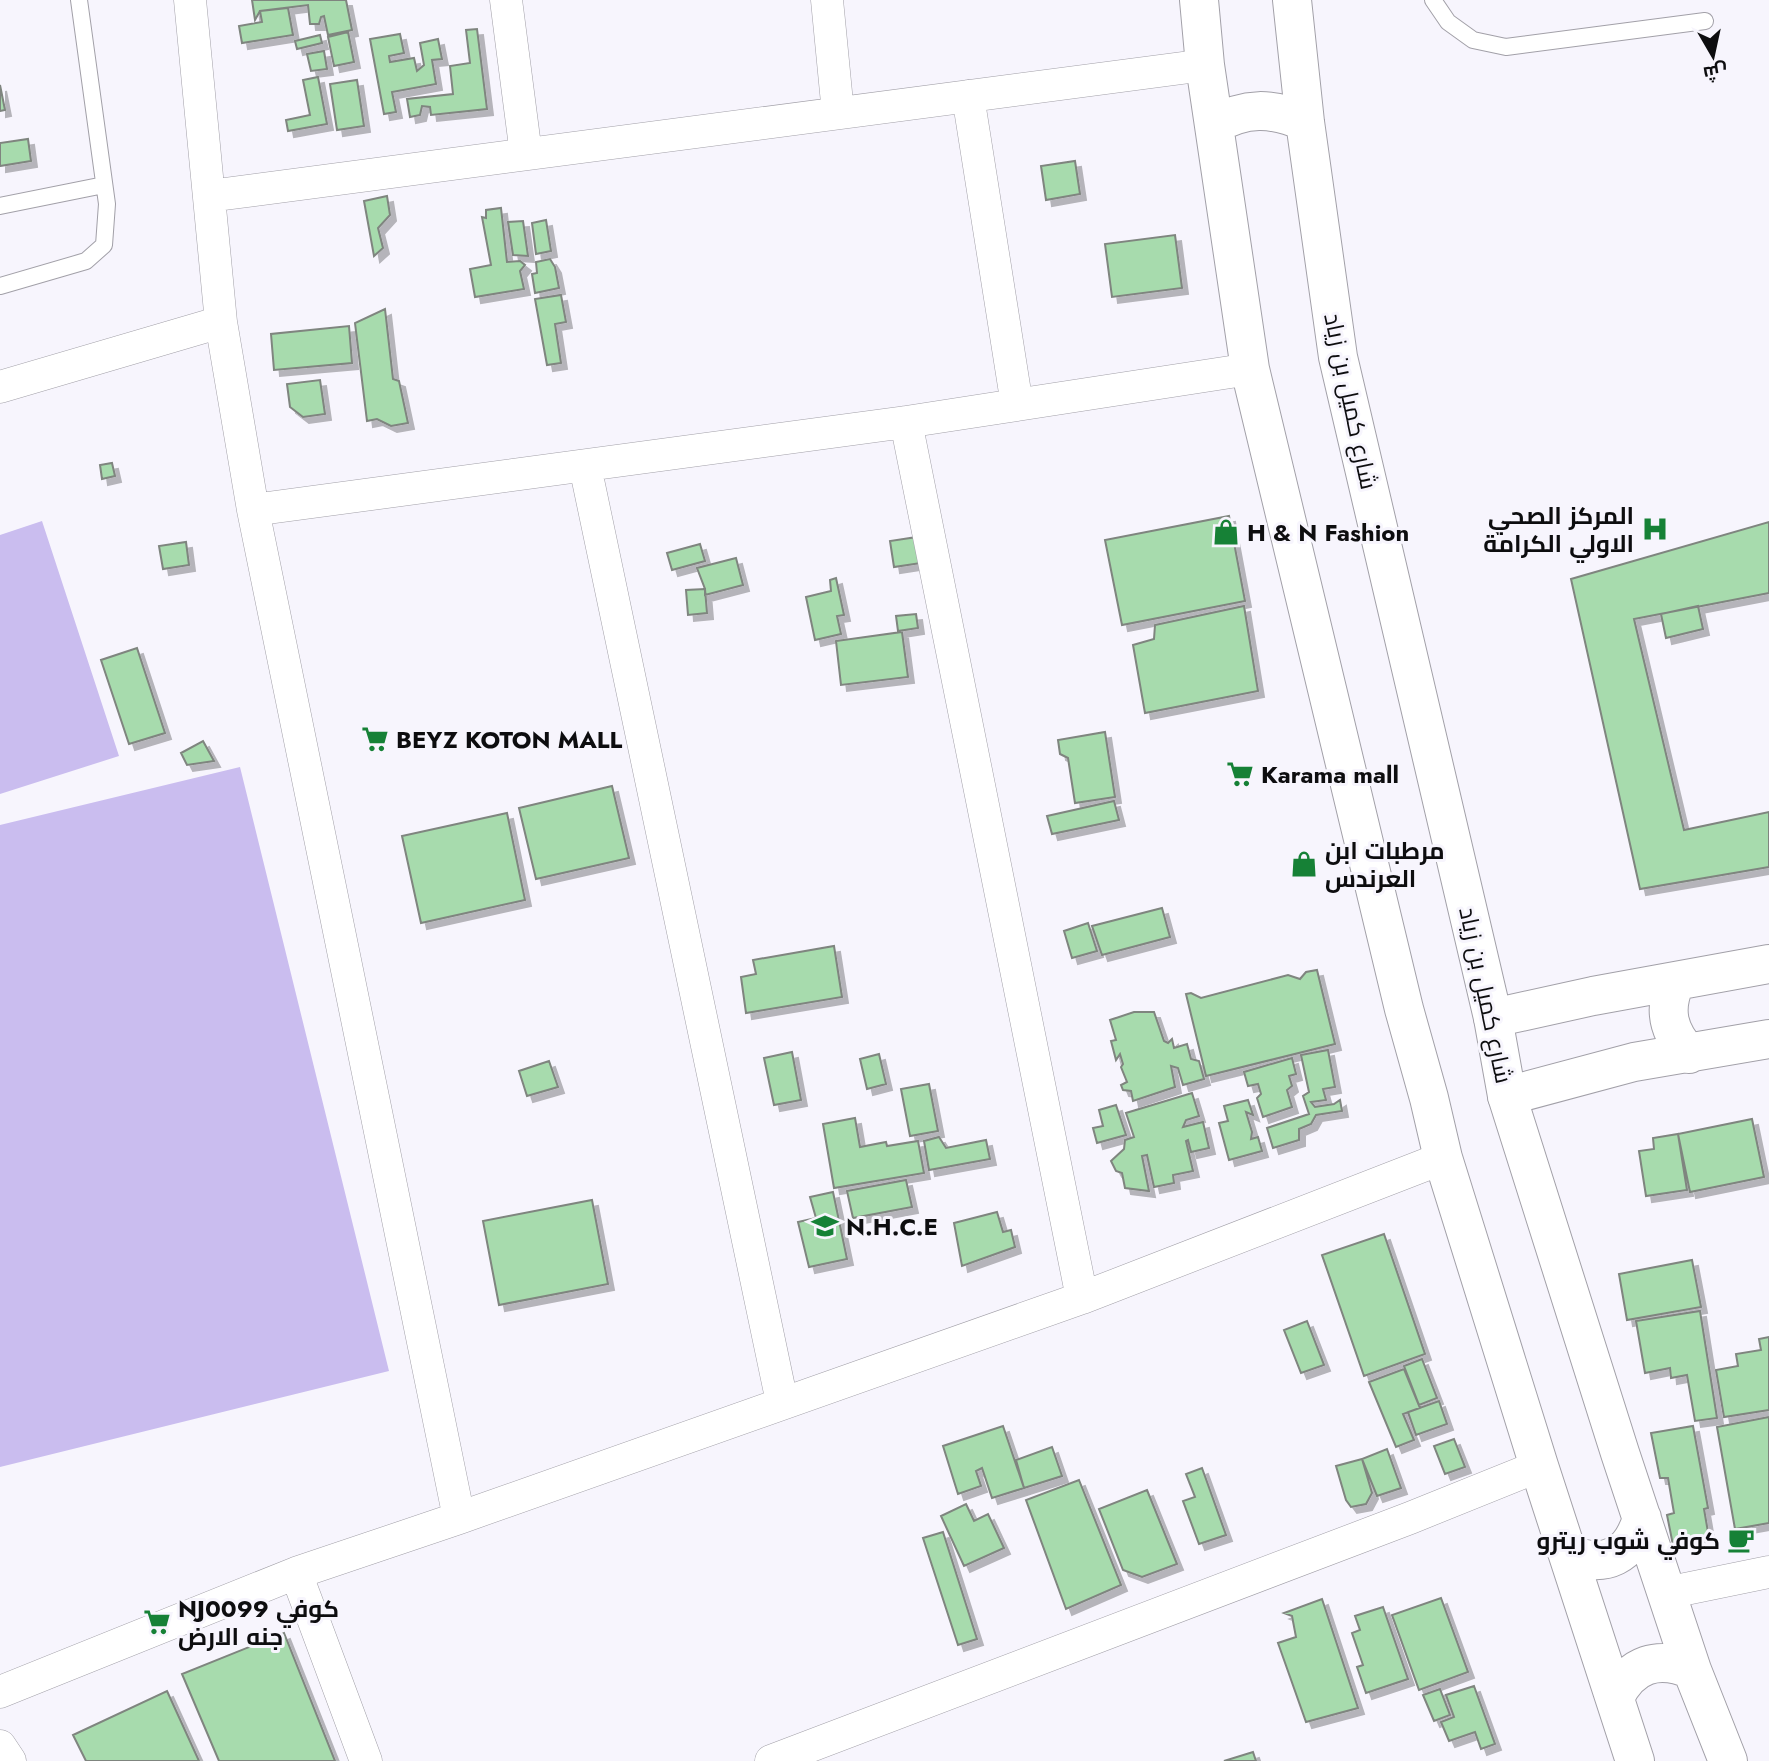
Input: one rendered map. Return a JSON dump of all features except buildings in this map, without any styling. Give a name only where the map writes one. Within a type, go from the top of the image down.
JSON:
[{"type":"main road","points":[[1199,0],[1205,65],[1250,369],[1404,1009],[1443,1158],[1615,1697],[1630,1760]]},
{"type":"main road","name":"شارع كميل بن زياد","points":[[1295,1],[1305,122],[1338,357],[1493,1018],[1507,1096],[1666,1593],[1692,1670],[1728,1761]]},
{"type":"main road","points":[[1214,125],[1231,115],[1249,110],[1288,114],[1305,122]]},
{"type":"main road","points":[[1493,1018],[1593,996],[1769,964]]},
{"type":"main road","points":[[1675,983],[1669,997],[1667,1013],[1678,1042],[1689,1054]]},
{"type":"main road","points":[[1507,1096],[1634,1062],[1769,1039]]},
{"type":"main road","points":[[1568,1554],[1584,1560],[1600,1561],[1615,1556],[1629,1547],[1642,1518]]},
{"type":"main road","points":[[1615,1697],[1622,1683],[1647,1665],[1662,1662],[1678,1664],[1692,1670]]},
{"type":"street","points":[[190,0],[221,322],[253,510],[459,1518]]},
{"type":"street","points":[[506,0],[526,153]]},
{"type":"street","points":[[827,0],[838,113]]},
{"type":"street","points":[[209,196],[1205,65]]},
{"type":"street","points":[[968,96],[1017,405]]},
{"type":"street","points":[[0,387],[221,322]]},
{"type":"street","points":[[253,510],[906,422],[1250,369]]},
{"type":"street","points":[[906,422],[1082,1298]]},
{"type":"street","points":[[585,466],[782,1402]]},
{"type":"street","points":[[0,1692],[296,1573],[1082,1298],[1443,1158]]},
{"type":"street","points":[[771,1761],[1410,1518],[1539,1465]]},
{"type":"street","points":[[1666,1593],[1769,1572]]},
{"type":"street","points":[[296,1573],[366,1761]]},
{"type":"street","points":[[0,1746],[10,1761]]},
{"type":"lane","points":[[0,286],[86,261],[104,245],[107,204],[79,0]]},
{"type":"lane","points":[[1433,0],[1448,22],[1472,40],[1506,47],[1704,21]]},
{"type":"lane","points":[[0,206],[104,185]]},
{"type":"shaded area","points":[[42,521],[119,756],[0,794],[0,535]]},
{"type":"shaded area","points":[[240,767],[389,1371],[0,1467],[0,825]]},
{"type":"place","name":"المركز الصحي الاولي الكرامة","points":[[1655,529]]},
{"type":"place","name":"H & N Fashion","points":[[1226,532]]},
{"type":"place","name":"BEYZ KOTON MALL","points":[[375,739]]},
{"type":"place","name":"Karama mall","points":[[1240,774]]},
{"type":"place","name":"مرطبات ابن العرندس","points":[[1304,864]]},
{"type":"place","name":"N.H.C.E","points":[[825,1226]]},
{"type":"place","name":"كوفي شوب ريترو","points":[[1741,1540]]},
{"type":"place","name":"NJ0099 كوفي جنه الارض","points":[[157,1622]]}]
